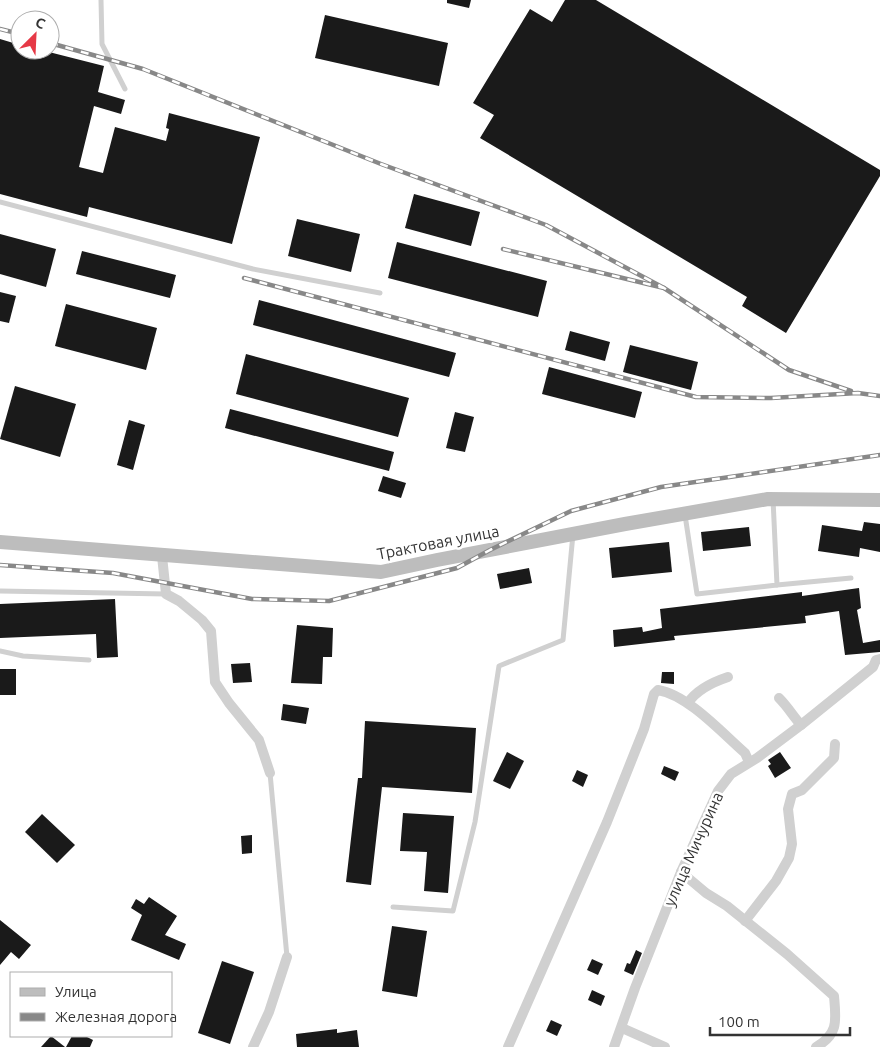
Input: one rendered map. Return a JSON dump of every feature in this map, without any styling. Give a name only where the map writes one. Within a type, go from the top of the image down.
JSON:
[{"type":"main road","name":"Трактовая улица","points":[[0,542],[381,572],[685,513],[773,499],[880,500]]},
{"type":"street","points":[[162,556],[166,594],[179,601],[202,620],[211,631],[215,682],[229,703],[259,740],[270,774]]},
{"type":"street","name":"улица Мичурина","points":[[614,1047],[681,872],[718,791],[731,774],[757,758],[801,725],[873,667],[876,660],[880,659]]},
{"type":"street","points":[[688,703],[693,695],[713,682],[728,677]]},
{"type":"street","points":[[508,1047],[607,822],[644,729],[654,694],[658,690],[664,691],[688,703],[745,753],[749,762]]},
{"type":"street","points":[[779,698],[801,725]]},
{"type":"street","points":[[745,920],[776,881],[789,858],[792,844],[788,809],[792,794],[802,790],[834,758],[835,744]]},
{"type":"street","points":[[681,872],[787,954],[834,996],[836,1013],[834,1027],[830,1038],[816,1047]]},
{"type":"street","points":[[252,1047],[270,1012],[287,957]]},
{"type":"street","points":[[622,1028],[665,1047]]},
{"type":"lane","points":[[101,0],[102,44],[125,89]]},
{"type":"lane","points":[[0,202],[253,269],[380,293]]},
{"type":"lane","points":[[773,499],[777,585]]},
{"type":"lane","points":[[685,513],[698,594],[851,578]]},
{"type":"lane","points":[[393,908],[453,911],[475,822],[499,666],[563,640],[573,534]]},
{"type":"lane","points":[[0,591],[166,594]]},
{"type":"lane","points":[[0,651],[23,656],[89,660]]},
{"type":"lane","points":[[270,774],[287,957]]},
{"type":"building","points":[[447,0],[471,0],[469,8],[447,3]]},
{"type":"building","points":[[565,0],[596,0],[880,170],[880,176],[786,333],[742,306],[747,297],[480,138],[494,115],[473,103],[530,9],[552,22]]},
{"type":"building","points":[[325,15],[448,43],[439,86],[315,58]]},
{"type":"building","points":[[0,39],[10,42],[10,60],[60,60],[60,55],[104,66],[98,92],[125,100],[121,114],[94,106],[79,167],[103,173],[115,127],[166,141],[169,129],[166,128],[169,113],[260,137],[232,244],[89,207],[87,217],[0,194]]},
{"type":"building","points":[[414,194],[480,212],[471,246],[405,228]]},
{"type":"building","points":[[297,219],[360,234],[351,272],[288,256]]},
{"type":"building","points":[[0,234],[56,249],[46,287],[0,274]]},
{"type":"building","points":[[397,242],[547,281],[538,317],[388,278]]},
{"type":"building","points":[[82,251],[176,275],[170,298],[76,274]]},
{"type":"building","points":[[0,292],[16,296],[9,323],[0,321]]},
{"type":"building","points":[[259,300],[456,353],[449,377],[253,325]]},
{"type":"building","points":[[66,304],[157,328],[146,370],[55,346]]},
{"type":"building","points":[[570,331],[610,342],[605,361],[565,350]]},
{"type":"building","points":[[630,345],[698,362],[691,390],[623,372]]},
{"type":"building","points":[[246,354],[409,398],[398,437],[236,394]]},
{"type":"building","points":[[549,367],[642,392],[635,418],[542,394]]},
{"type":"building","points":[[15,386],[76,404],[60,457],[0,439]]},
{"type":"building","points":[[230,409],[394,452],[389,471],[225,428]]},
{"type":"building","points":[[455,412],[474,417],[465,452],[446,448]]},
{"type":"building","points":[[129,420],[145,425],[133,470],[117,465]]},
{"type":"building","points":[[383,476],[406,483],[401,498],[378,491]]},
{"type":"building","points":[[864,522],[880,524],[880,552],[860,548],[859,557],[818,551],[822,525],[862,531]]},
{"type":"building","points":[[749,527],[751,546],[703,551],[701,532]]},
{"type":"building","points":[[669,542],[672,572],[612,578],[609,548]]},
{"type":"building","points":[[529,568],[532,583],[500,589],[497,574]]},
{"type":"building","points":[[859,588],[861,608],[857,610],[863,643],[880,640],[880,652],[845,655],[839,611],[805,616],[806,623],[674,636],[675,640],[614,647],[613,630],[642,627],[643,632],[662,628],[660,609],[802,592],[802,596]]},
{"type":"building","points":[[115,599],[118,657],[97,658],[96,634],[0,638],[0,604]]},
{"type":"building","points":[[297,625],[333,628],[332,657],[323,657],[322,684],[291,683]]},
{"type":"building","points":[[250,663],[252,682],[233,683],[231,664]]},
{"type":"building","points":[[0,669],[16,669],[16,695],[0,695]]},
{"type":"building","points":[[662,672],[674,672],[674,684],[661,683]]},
{"type":"building","points":[[283,704],[309,708],[306,724],[281,720]]},
{"type":"building","points":[[365,721],[476,728],[472,793],[382,787],[371,885],[346,882],[358,778],[362,778]]},
{"type":"building","points":[[507,752],[524,761],[510,789],[493,781]]},
{"type":"building","points":[[780,752],[791,768],[775,778],[768,766],[771,764],[768,760]]},
{"type":"building","points":[[664,766],[679,772],[675,781],[661,774]]},
{"type":"building","points":[[577,770],[588,775],[583,787],[572,781]]},
{"type":"building","points":[[403,813],[454,816],[448,893],[424,891],[427,852],[400,851]]},
{"type":"building","points":[[42,814],[75,845],[57,863],[25,832]]},
{"type":"building","points":[[252,835],[252,853],[242,854],[241,836]]},
{"type":"building","points":[[149,897],[177,916],[165,935],[186,944],[179,960],[131,940],[142,915],[131,908],[136,899],[144,904]]},
{"type":"building","points":[[0,920],[31,945],[19,959],[11,952],[0,965]]},
{"type":"building","points":[[392,926],[427,931],[417,997],[382,991]]},
{"type":"building","points":[[636,950],[642,953],[633,975],[624,971],[627,963],[630,964]]},
{"type":"building","points":[[592,959],[603,964],[598,975],[587,970]]},
{"type":"building","points":[[222,961],[254,972],[230,1044],[198,1033]]},
{"type":"building","points":[[592,990],[605,996],[601,1006],[588,1000]]},
{"type":"building","points":[[551,1020],[562,1025],[557,1036],[546,1031]]},
{"type":"building","points":[[337,1029],[337,1033],[357,1030],[359,1047],[297,1047],[296,1034]]},
{"type":"building","points":[[52,1037],[65,1047],[41,1047]]},
{"type":"building","points":[[71,1037],[87,1037],[93,1040],[90,1047],[66,1047]]},
{"type":"railway","points":[[0,29],[10,32]]},
{"type":"railway","points":[[60,46],[143,69],[381,164],[546,225],[664,288]]},
{"type":"railway","points":[[503,249],[664,288],[789,370],[851,391]]},
{"type":"railway","points":[[244,278],[696,397],[771,398],[858,393],[880,396]]},
{"type":"railway","points":[[0,565],[113,573],[252,599],[329,601],[457,568],[571,511],[661,487],[880,455]]}]
